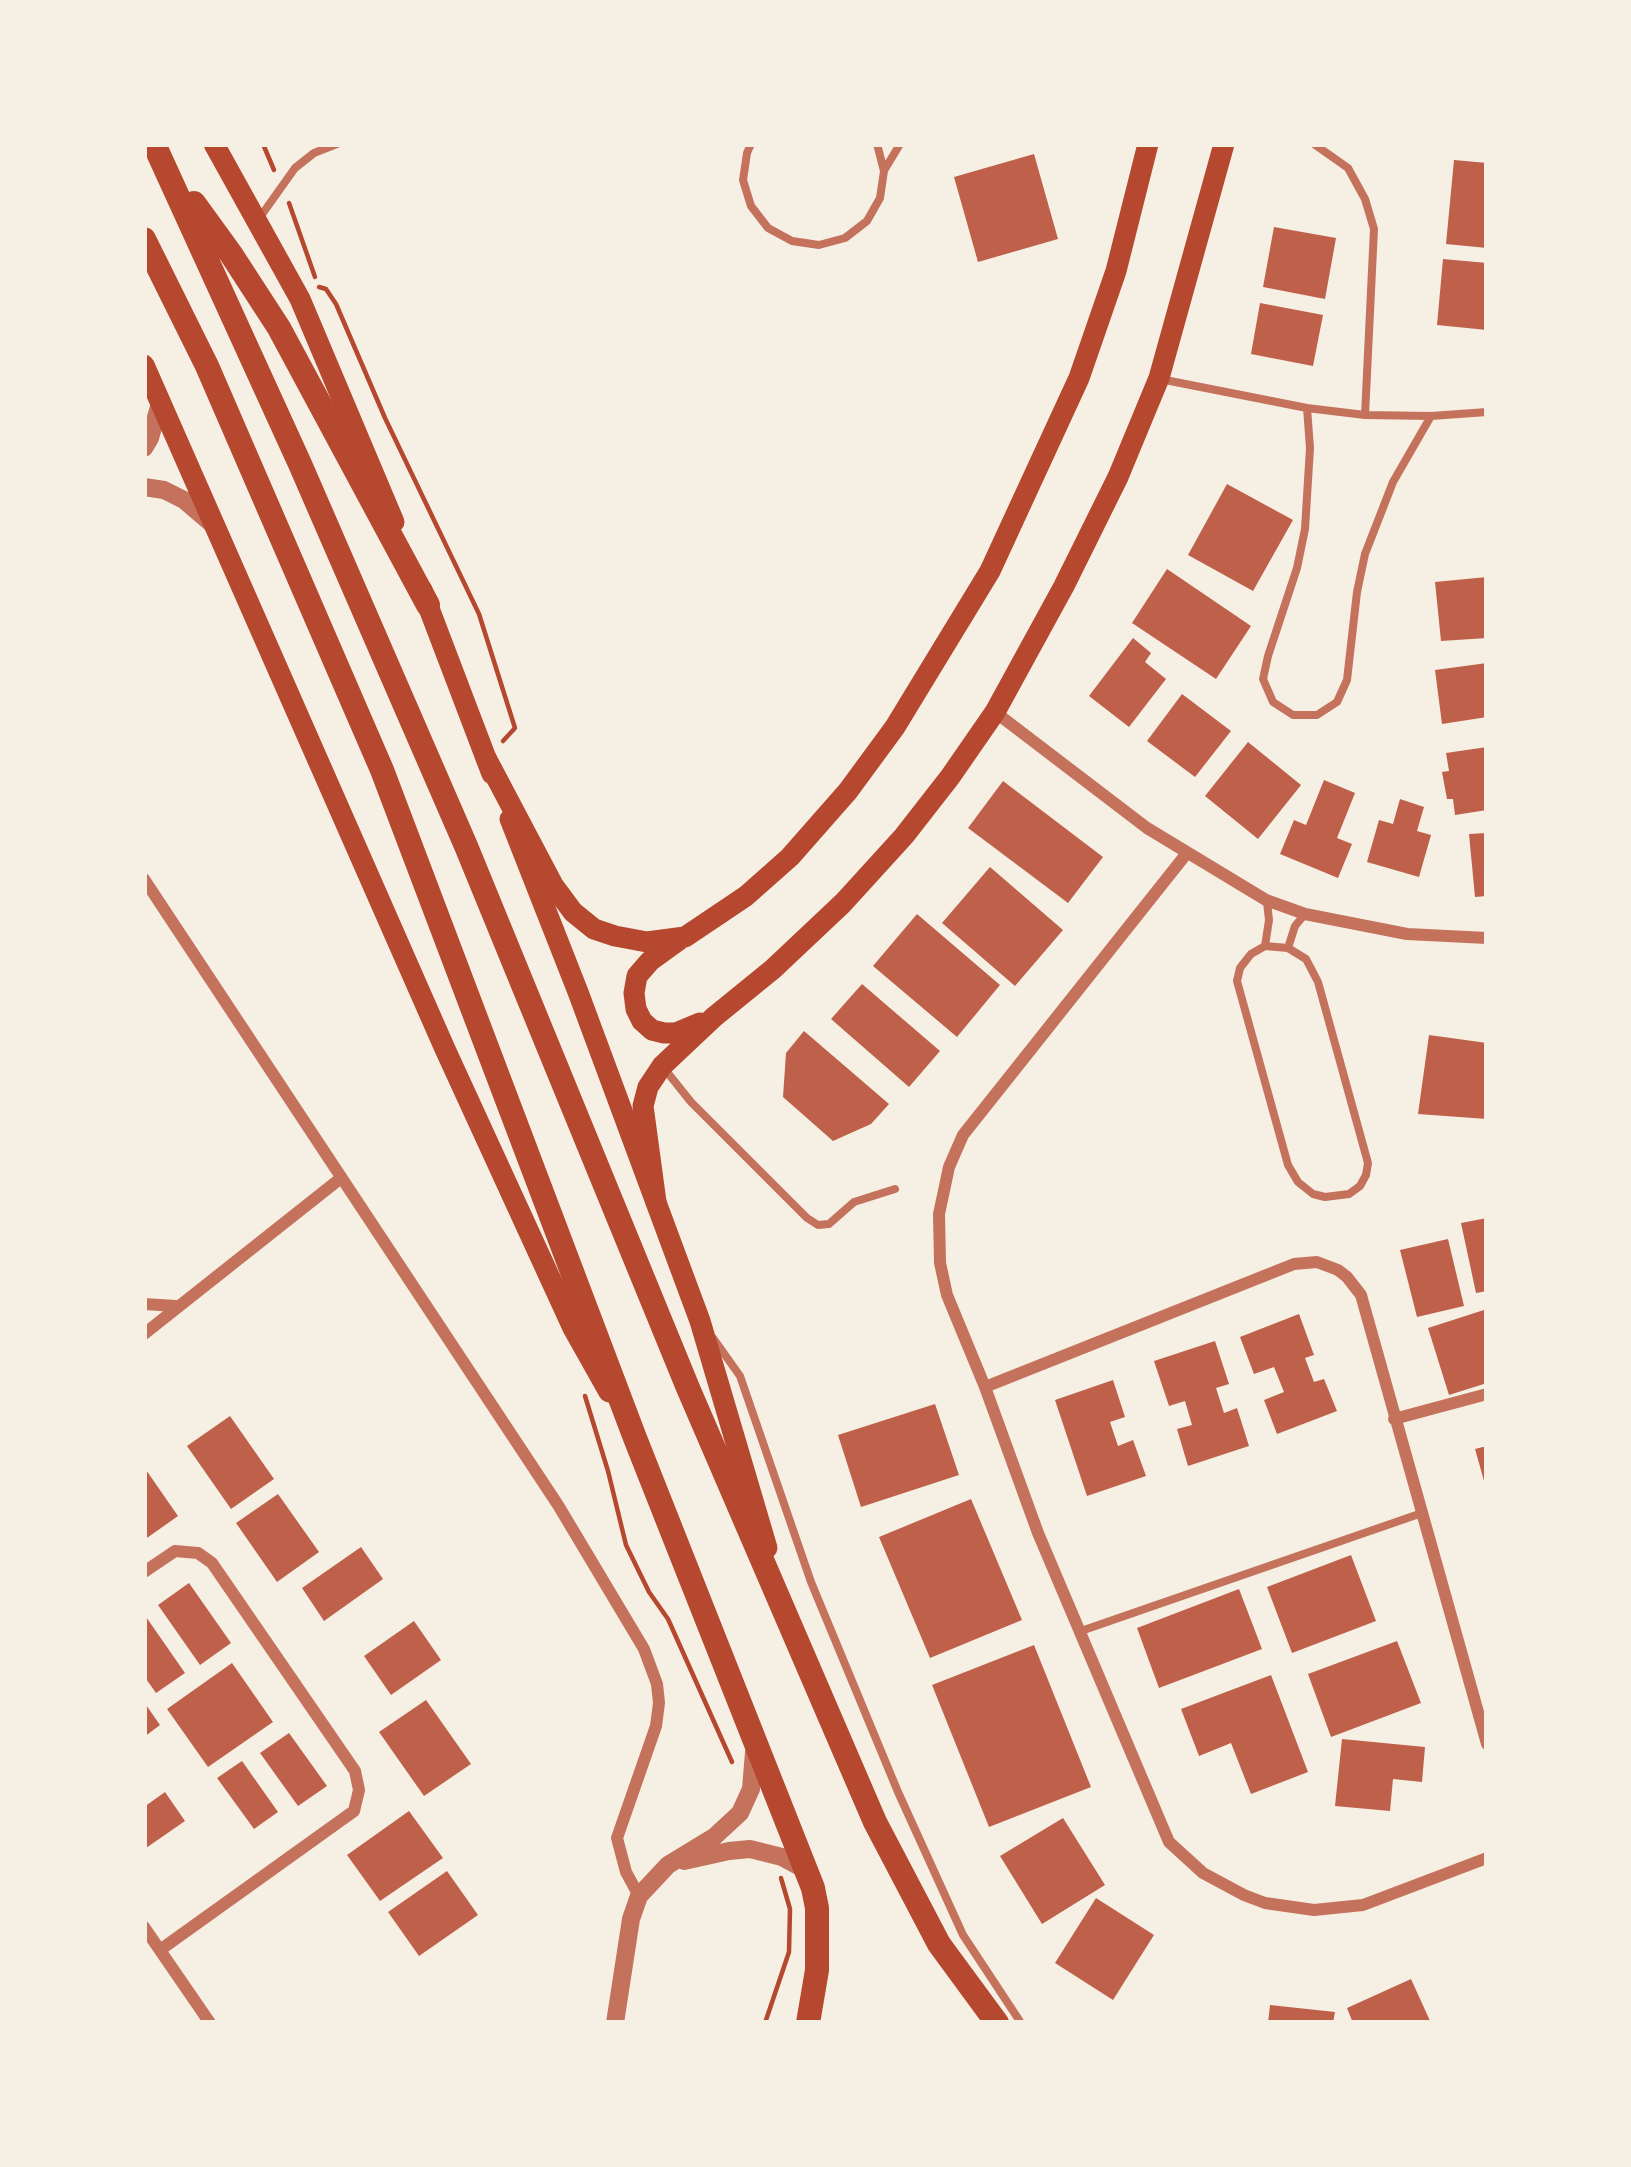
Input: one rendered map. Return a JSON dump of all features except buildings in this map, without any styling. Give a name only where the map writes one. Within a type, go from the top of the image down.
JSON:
[{"type":"highway","points":[[160,155],[279,328],[428,605]]},
{"type":"highway","points":[[160,155],[457,824],[688,1388],[875,1822],[938,1944],[997,2023]]},
{"type":"highway","points":[[144,239],[207,366],[382,770],[635,1438],[813,1888],[817,1970],[808,2023]]},
{"type":"main road","points":[[214,144],[300,299],[428,605],[700,1321],[788,1618]]},
{"type":"main road","points":[[714,1017],[676,1033],[652,1030],[636,1009],[638,976],[650,961],[746,896],[790,857],[895,727],[991,571],[1079,377],[1117,271],[1148,144]]},
{"type":"main road","points":[[656,1202],[643,1106],[662,1066],[843,903],[904,836],[995,712],[1064,586],[1118,477],[1159,379],[1225,144]]},
{"type":"main road","points":[[144,365],[445,1049],[573,1328],[635,1438]]},
{"type":"main road","points":[[486,758],[553,885],[573,912],[594,929],[615,936],[647,942],[685,937]]},
{"type":"street","points":[[144,448],[161,400]]},
{"type":"street","points":[[144,487],[184,500],[214,526]]},
{"type":"street","points":[[995,712],[1147,827],[1266,900],[1305,914],[1407,934],[1487,938]]},
{"type":"street","points":[[1187,853],[973,1120],[949,1167],[939,1214],[940,1263],[947,1294],[1038,1533],[1168,1842],[1223,1885],[1278,1905],[1314,1910],[1363,1906],[1487,1858]]},
{"type":"street","points":[[144,879],[558,1505],[644,1649],[657,1684],[656,1726],[617,1838],[626,1872],[639,1896]]},
{"type":"street","points":[[144,1334],[341,1178]]},
{"type":"street","points":[[985,1387],[1294,1264],[1316,1262],[1348,1276],[1361,1295],[1487,1744]]},
{"type":"street","points":[[144,1304],[177,1306]]},
{"type":"street","points":[[1394,1419],[1487,1394]]},
{"type":"street","points":[[144,1572],[175,1551],[198,1553],[212,1563],[355,1771],[359,1790],[354,1811],[160,1949]]},
{"type":"street","points":[[615,2023],[639,1896],[668,1865],[714,1837],[746,1805],[754,1775],[754,1741]]},
{"type":"street","points":[[668,1865],[741,1849],[782,1857],[806,1870]]},
{"type":"street","points":[[144,1927],[210,2023]]},
{"type":"lane","points":[[258,221],[295,168],[337,144]]},
{"type":"lane","points":[[752,144],[743,180],[751,206],[768,228],[792,241],[819,245],[845,238],[867,221],[880,198],[884,171],[900,144]]},
{"type":"lane","points":[[877,144],[884,171]]},
{"type":"lane","points":[[1314,144],[1348,168],[1374,229],[1365,415]]},
{"type":"lane","points":[[1159,379],[1365,415],[1487,412]]},
{"type":"lane","points":[[1306,408],[1310,448],[1305,529],[1264,679],[1273,702],[1293,715],[1317,715],[1337,702],[1347,680],[1365,554],[1393,482],[1431,416]]},
{"type":"lane","points":[[1265,946],[1266,900]]},
{"type":"lane","points":[[1288,948],[1305,914]]},
{"type":"lane","points":[[1265,946],[1288,948],[1306,959],[1318,982],[1368,1163],[1360,1186],[1348,1194],[1313,1194],[1288,1165],[1237,982],[1240,968],[1265,946]]},
{"type":"lane","points":[[662,1066],[703,1114],[818,1225],[829,1224],[854,1202],[896,1189]]},
{"type":"lane","points":[[700,1321],[740,1376],[811,1582],[962,1935],[1021,2023]]},
{"type":"lane","points":[[1080,1632],[1422,1513]]},
{"type":"path","points":[[263,144],[318,286],[336,304],[479,614],[515,728],[486,758]]},
{"type":"path","points":[[765,2023],[789,1952],[790,1909],[780,1875]]}]
